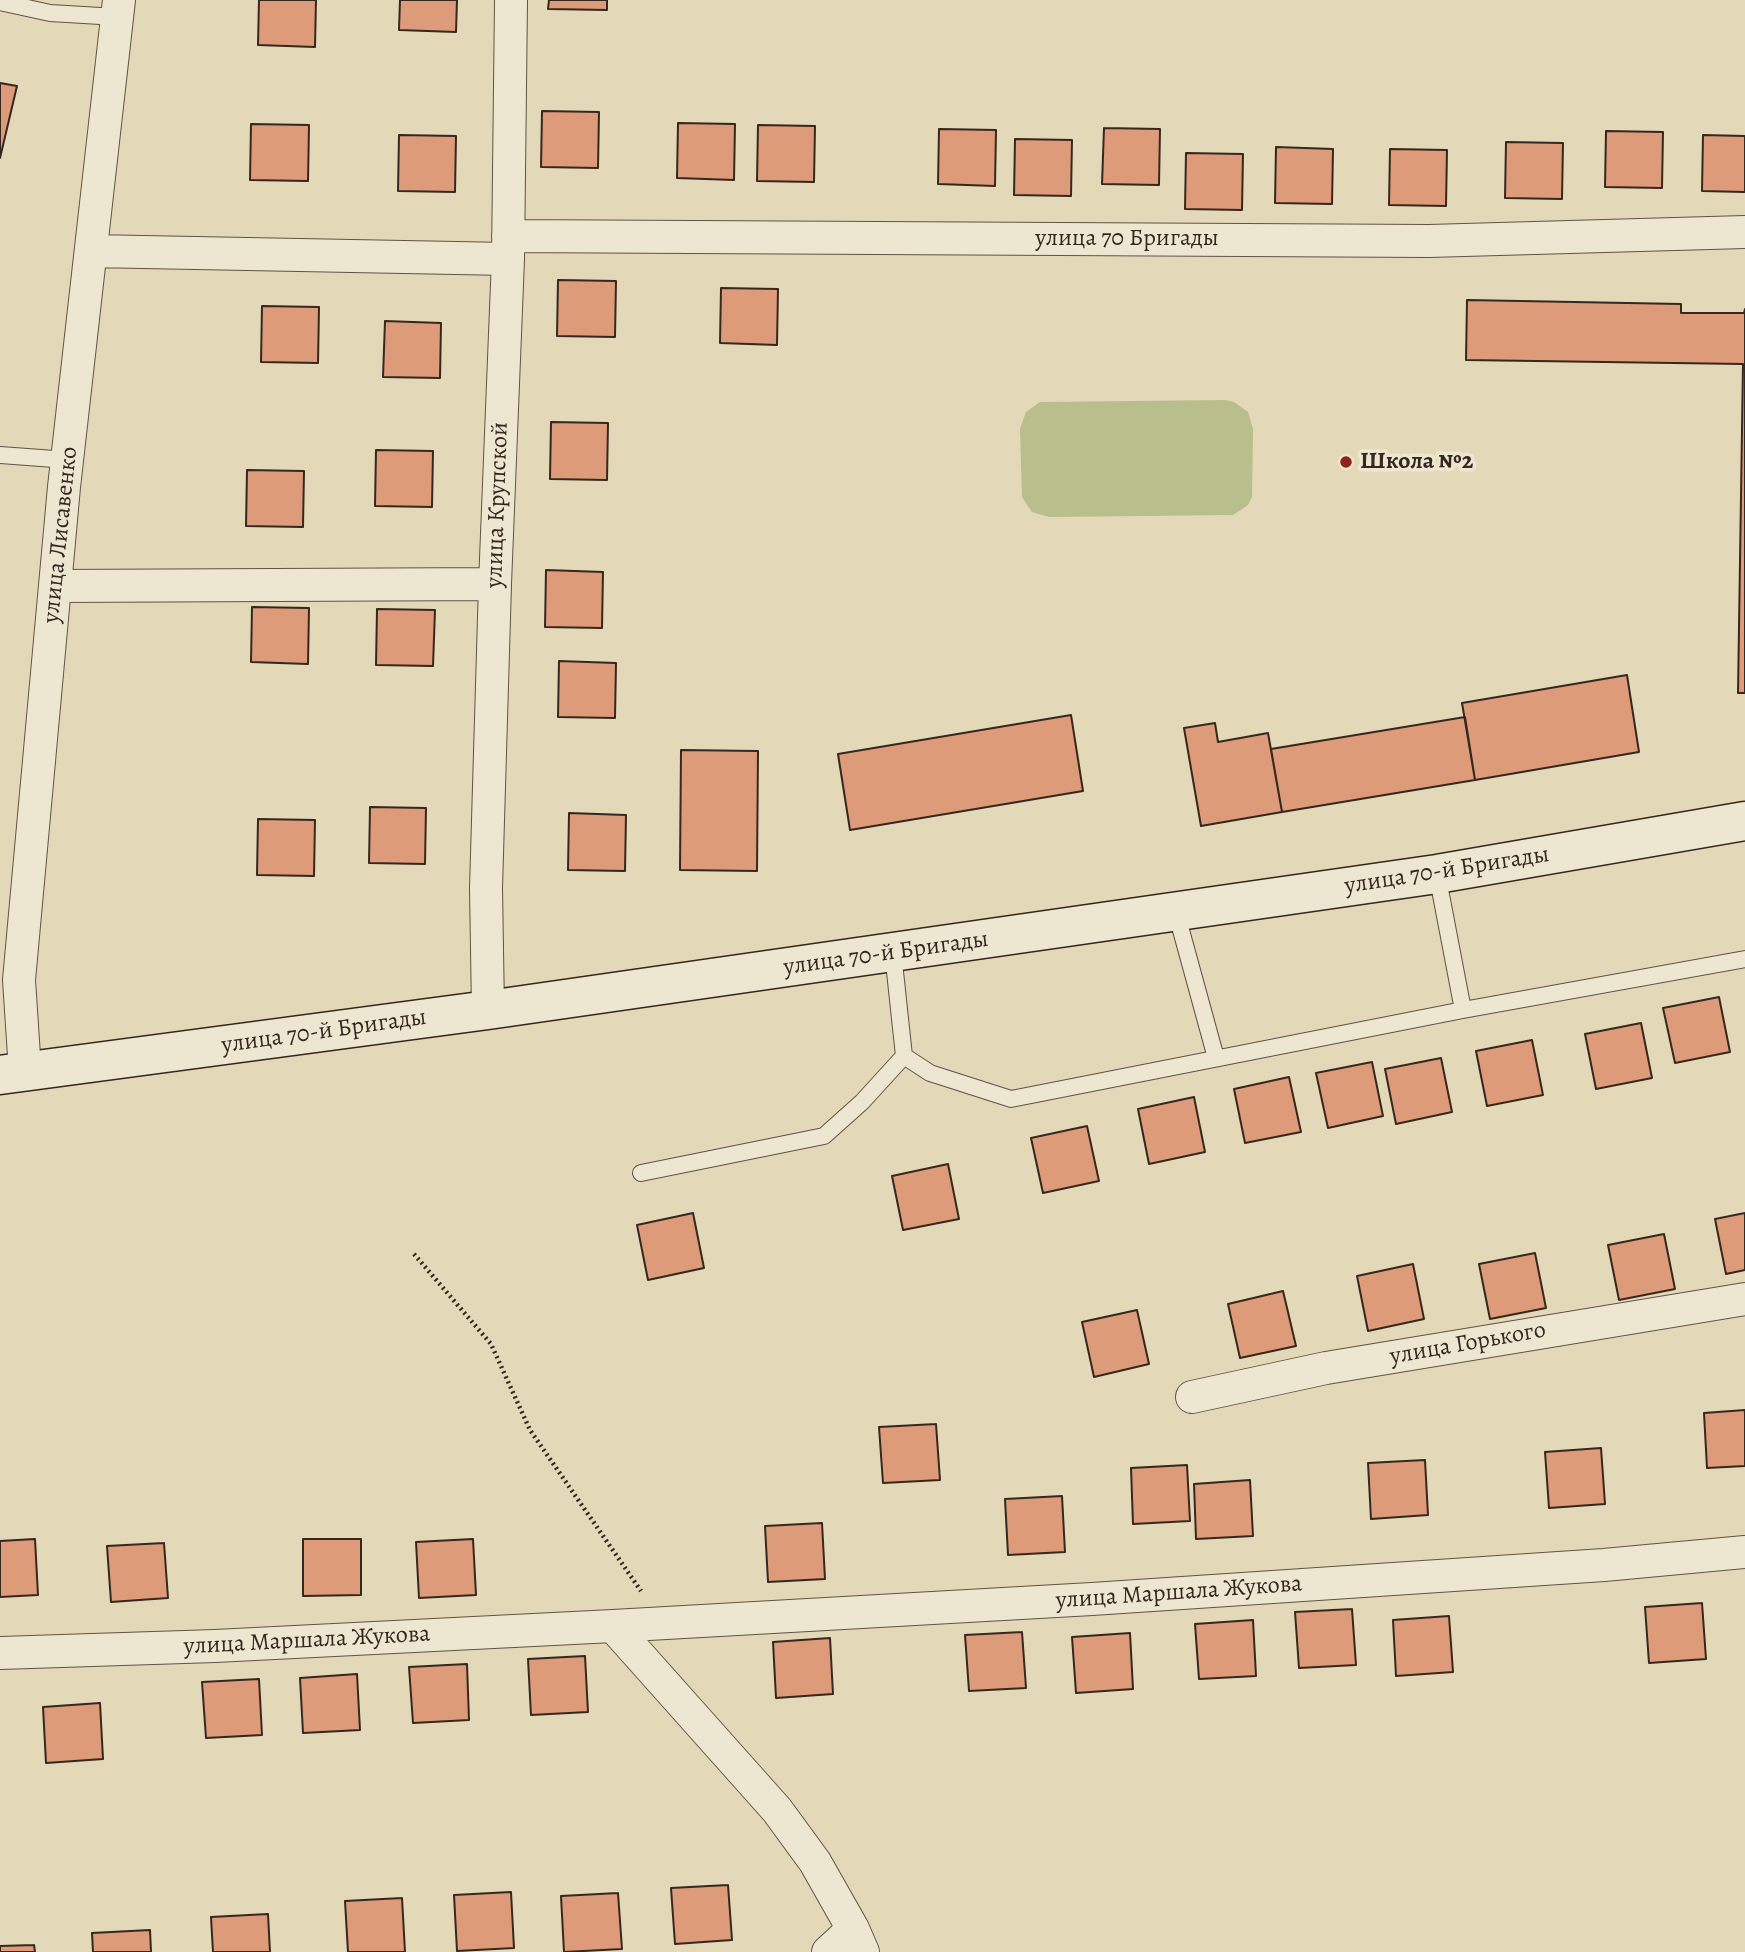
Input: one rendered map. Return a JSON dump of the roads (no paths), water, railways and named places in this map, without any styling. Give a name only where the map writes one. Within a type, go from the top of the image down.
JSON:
[{"type":"main road","name":"улица 70-й Бригады","points":[[12,1073],[488,1010],[1176,912],[1437,874],[1745,821]]},
{"type":"street","name":"улица Крупской","points":[[488,1010],[486,888],[508,248],[511,0]]},
{"type":"street","name":"улица Лисавенко","points":[[12,1073],[55,586],[118,8]]},
{"type":"street","name":"улица 70 Бригады","points":[[91,251],[1429,241],[1745,232]]},
{"type":"street","points":[[55,586],[495,584]]},
{"type":"street","name":"улица Горького","points":[[1192,1397],[1340,1365],[1745,1299]]},
{"type":"street","name":"улица Маршала Жукова","points":[[0,1653],[215,1646],[613,1626],[1562,1568],[1745,1552]]},
{"type":"street","points":[[613,1626],[777,1810],[815,1861],[858,1940],[828,1952]]},
{"type":"lane","points":[[0,2],[50,13],[118,8]]},
{"type":"lane","points":[[0,455],[68,460]]},
{"type":"lane","points":[[1437,874],[1463,1010]]},
{"type":"lane","points":[[1176,912],[1216,1059]]},
{"type":"lane","points":[[641,1173],[824,1136],[862,1102],[904,1056],[894,953]]},
{"type":"lane","points":[[904,1056],[930,1073],[1011,1099],[1463,1010],[1745,959]]},
{"type":"place","name":"Школа №2","points":[[1346,462]]}]
